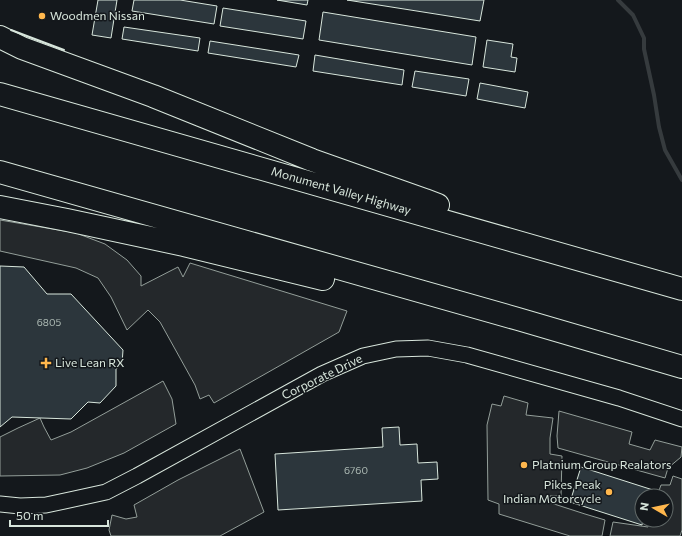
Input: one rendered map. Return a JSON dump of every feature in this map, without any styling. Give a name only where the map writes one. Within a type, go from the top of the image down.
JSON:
[{"type":"highway","points":[[0,37],[22,48],[153,96],[312,160],[425,200],[526,243]]},
{"type":"highway","points":[[0,46],[22,48]]},
{"type":"highway","name":"Monument Valley Highway","points":[[0,94],[526,243],[682,289]]},
{"type":"highway","points":[[0,172],[672,364]]},
{"type":"highway","points":[[0,207],[184,245],[389,295],[518,319]]},
{"type":"street","name":"Corporate Drive","points":[[0,504],[20,506],[46,504],[74,500],[106,492],[322,374],[363,356],[396,349],[428,348],[467,356],[619,398],[682,419]]},
{"type":"shaded area","points":[[0,220],[76,233],[105,244],[127,260],[141,276],[141,286],[178,267],[183,277],[190,263],[347,311],[339,332],[214,403],[209,395],[200,399],[195,385],[160,322],[148,310],[127,330],[111,297],[98,278],[76,268],[0,251]]},
{"type":"shaded area","points":[[163,381],[172,399],[176,424],[124,453],[87,468],[60,475],[0,476],[0,437],[40,418],[51,440],[71,432]]},
{"type":"shaded area","points":[[504,396],[528,403],[526,415],[553,418],[550,438],[550,454],[562,456],[561,496],[550,496],[551,503],[605,520],[602,536],[570,536],[499,514],[499,504],[488,500],[487,425],[492,404],[501,406]]},
{"type":"shaded area","points":[[559,411],[632,432],[629,444],[650,450],[655,440],[682,447],[681,457],[668,468],[665,478],[558,448],[557,436]]},
{"type":"shaded area","points":[[240,449],[264,512],[220,536],[111,536],[109,530],[112,515],[126,519],[137,517],[134,505],[178,480]]},
{"type":"shaded area","points":[[673,476],[682,479],[682,530],[680,536],[610,536],[613,522],[634,525],[634,528],[674,528],[674,488],[660,488],[661,485],[670,485]]},
{"type":"building","points":[[98,0],[117,0],[111,38],[92,35]]},
{"type":"building","points":[[134,0],[180,0],[217,6],[214,24],[132,11]]},
{"type":"building","points":[[277,0],[308,0],[307,5]]},
{"type":"building","points":[[347,0],[484,0],[480,21]]},
{"type":"building","points":[[223,8],[306,21],[303,39],[220,26]]},
{"type":"building","points":[[323,12],[476,37],[472,65],[319,40]]},
{"type":"building","points":[[124,27],[200,38],[198,51],[122,39]]},
{"type":"building","points":[[487,40],[513,44],[511,57],[517,58],[515,72],[483,67]]},
{"type":"building","points":[[210,41],[299,55],[296,67],[208,53]]},
{"type":"building","points":[[315,55],[404,70],[402,85],[313,71]]},
{"type":"building","points":[[415,71],[469,79],[466,96],[412,87]]},
{"type":"building","points":[[480,83],[528,92],[525,108],[477,99]]},
{"type":"building","points":[[0,266],[24,267],[47,294],[71,294],[123,350],[122,364],[116,369],[116,386],[100,403],[88,402],[71,419],[12,417],[0,427]]},
{"type":"building","points":[[399,427],[400,445],[417,444],[418,463],[437,462],[438,479],[421,480],[422,501],[278,510],[275,454],[383,447],[382,428]]},
{"type":"building","points":[[581,467],[647,488],[634,488],[634,522],[570,502]]},
{"type":"waterway","points":[[618,0],[633,15],[644,38],[644,49],[665,150],[682,180]]},
{"type":"wall","points":[[11,30],[64,50]]},
{"type":"place","name":"Woodmen Nissan","points":[[42,16]]},
{"type":"place","name":"Live Lean RX","points":[[46,363]]},
{"type":"place","name":"Platnium Group Realators","points":[[524,465]]},
{"type":"place","name":"Pikes Peak Indian Motorcycle","points":[[609,492]]}]
